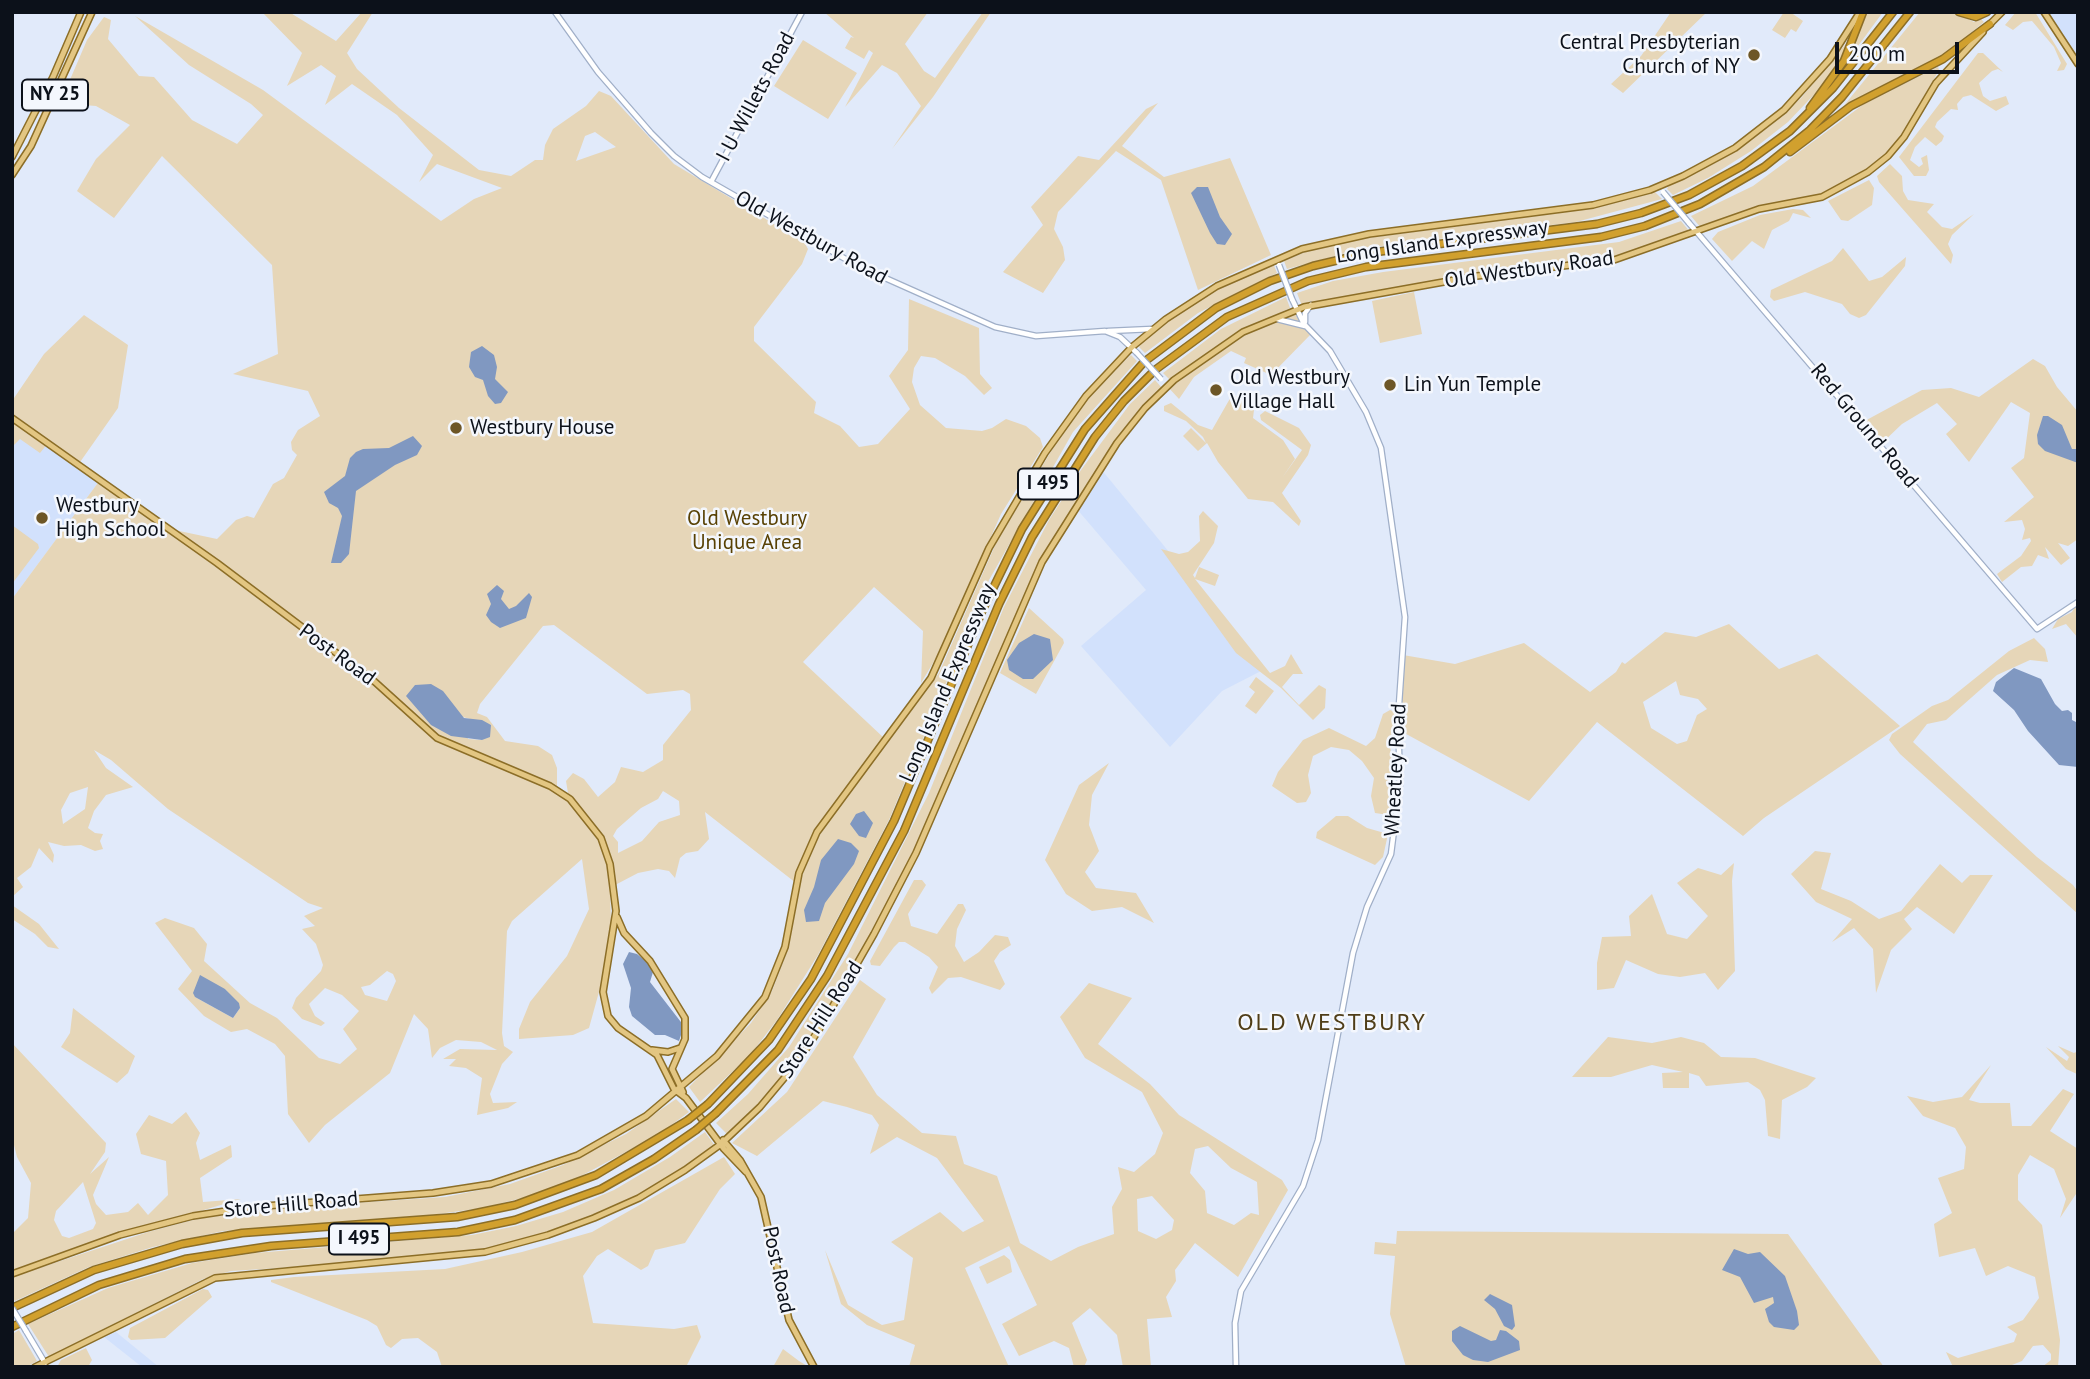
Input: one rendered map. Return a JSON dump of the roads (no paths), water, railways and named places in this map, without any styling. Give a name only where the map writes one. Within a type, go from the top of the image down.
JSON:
[{"type":"highway","points":[[1801,121],[1844,61],[1861,12]]},
{"type":"highway","name":"Long Island Expressway","points":[[12,1308],[94,1270],[182,1244],[252,1232],[457,1217],[515,1205],[596,1175],[688,1120],[708,1104],[769,1040],[819,966],[894,821],[982,609],[1021,529],[1094,416],[1150,357],[1216,308],[1270,281],[1313,266],[1368,253],[1583,227],[1655,209],[1729,174],[1801,121],[1833,88],[1893,12]]},
{"type":"highway","name":"Long Island Expressway","points":[[12,1327],[99,1285],[185,1259],[271,1246],[458,1232],[515,1220],[601,1189],[654,1159],[696,1130],[773,1055],[820,989],[904,831],[996,610],[1028,544],[1100,431],[1134,390],[1160,365],[1227,317],[1293,286],[1366,267],[1616,234],[1700,204],[1764,167],[1832,108],[1910,12]]},
{"type":"highway","points":[[1959,12],[1976,17],[1987,12]]},
{"type":"highway","points":[[1764,167],[1803,144],[1850,106],[1943,59],[1990,24]]},
{"type":"main road","name":"NY 25","points":[[12,157],[53,77],[81,12]]},
{"type":"main road","name":"NY 25","points":[[12,176],[31,146],[92,12]]},
{"type":"main road","points":[[1132,347],[1153,329],[1217,286],[1276,258],[1353,236],[1578,208],[1658,187],[1721,156],[1777,116],[1830,59],[1861,12]]},
{"type":"main road","name":"Old Westbury Road","points":[[1167,386],[1216,348],[1269,319],[1296,309],[1477,276],[1602,262],[1636,254],[1759,209],[1818,198],[1873,169],[1900,142],[1944,72],[2002,12]]},
{"type":"main road","points":[[2044,12],[2078,64]]},
{"type":"main road","name":"Store Hill Road","points":[[12,1274],[134,1231],[208,1213],[433,1193],[506,1180],[550,1166],[599,1145],[637,1123],[680,1090],[730,1043],[765,997],[783,956],[799,873],[817,832],[931,678],[989,548],[1045,453],[1086,396],[1132,347]]},
{"type":"main road","name":"Store Hill Road","points":[[35,1367],[190,1289],[223,1276],[452,1257],[548,1235],[648,1193],[722,1142],[787,1076],[846,986],[922,839],[1042,562],[1117,443],[1167,386]]},
{"type":"main road","name":"Post Road","points":[[12,418],[217,563],[375,682],[437,738],[563,794],[603,841],[610,864],[616,911],[604,988],[605,1008],[615,1026],[650,1049],[662,1062],[669,1080],[746,1172],[765,1210],[789,1320],[814,1367]]},
{"type":"main road","name":"Post Road","points":[[616,911],[624,933],[650,961],[684,1014],[687,1030],[672,1069],[680,1090]]},
{"type":"main road","points":[[614,937],[618,933],[624,933]]},
{"type":"main road","points":[[650,1049],[668,1052],[682,1047]]},
{"type":"street","name":"Old Westbury Road","points":[[555,12],[598,72],[651,133],[690,170],[856,265],[995,327],[1036,337],[1153,329]]},
{"type":"street","name":"I U Willets Road","points":[[711,182],[802,12]]},
{"type":"street","name":"Red Ground Road","points":[[1658,187],[2037,629],[2078,602]]},
{"type":"street","name":"Wheatley Road","points":[[1236,1367],[1235,1323],[1241,1291],[1303,1186],[1318,1140],[1353,953],[1367,907],[1391,854],[1400,783],[1398,719],[1405,617],[1381,448],[1371,421],[1330,351],[1306,326],[1296,309],[1276,258]]},
{"type":"street","points":[[1269,319],[1287,319],[1306,326],[1305,313],[1311,305]]},
{"type":"street","points":[[1105,331],[1132,347],[1167,386]]},
{"type":"street","points":[[12,1308],[45,1363]]},
{"type":"place","name":"Central Presbyterian Church of NY","points":[[1754,55]]},
{"type":"place","name":"Lin Yun Temple","points":[[1390,385]]},
{"type":"place","name":"Old Westbury Village Hall","points":[[1216,390]]},
{"type":"place","name":"Westbury House","points":[[456,428]]},
{"type":"place","name":"Westbury High School","points":[[42,518]]},
{"type":"district","name":"OLD WESTBURY","points":[[1332,1023]]},
{"type":"park label","name":"Old Westbury Unique Area","points":[[747,531]]}]
